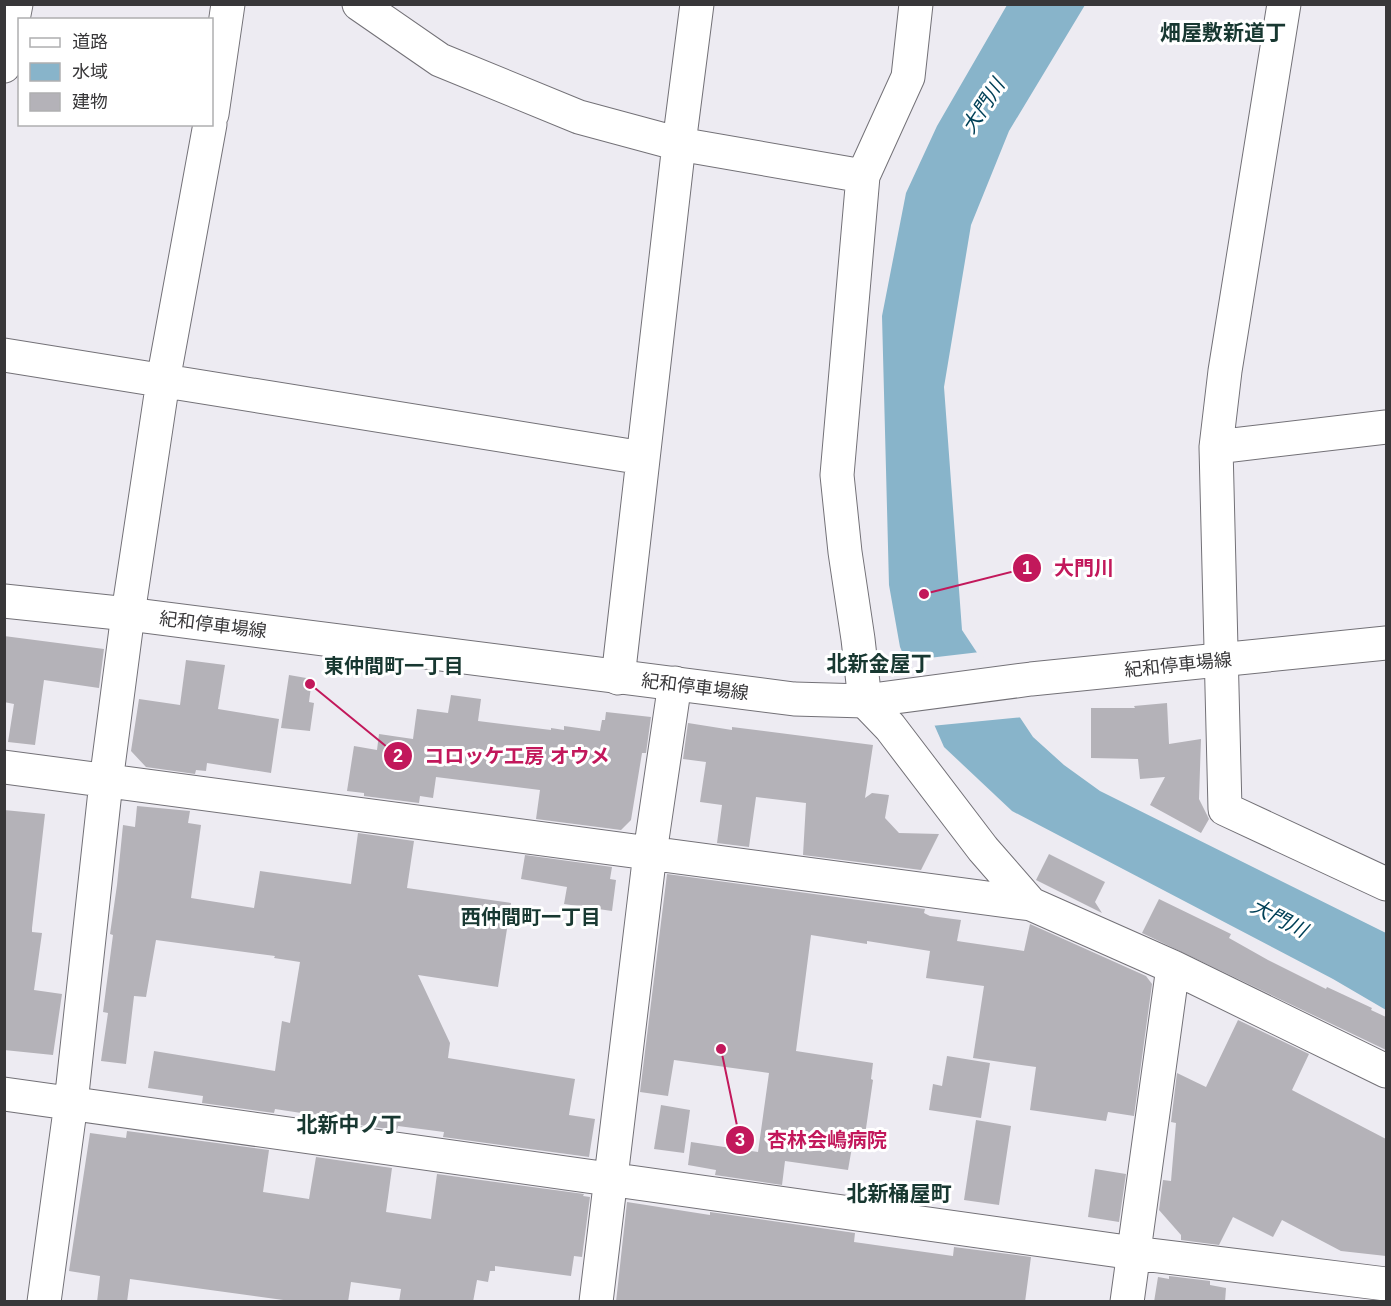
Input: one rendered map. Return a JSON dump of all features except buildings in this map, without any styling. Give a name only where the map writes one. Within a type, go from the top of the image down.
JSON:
[{"type":"street","points":[[4,66],[16,4]]},
{"type":"street","points":[[213,107],[228,4]]},
{"type":"street","points":[[359,4],[440,60],[579,117],[679,144],[863,176]]},
{"type":"street","points":[[618,678],[697,4]]},
{"type":"street","points":[[916,4],[908,77],[863,176],[837,476],[865,701],[890,727],[983,849],[1031,904]]},
{"type":"street","points":[[1284,4],[1227,359],[1216,447],[1225,809],[1386,884]]},
{"type":"street","points":[[44,1302],[71,1103],[106,782],[128,614],[163,381],[210,126]]},
{"type":"street","points":[[4,355],[643,458]]},
{"type":"street","points":[[1216,447],[1386,427]]},
{"type":"street","name":"紀和停車場線","points":[[4,601],[128,614],[794,699],[865,701],[1031,679],[1386,643]]},
{"type":"street","points":[[596,1302],[650,853],[675,683]]},
{"type":"street","points":[[4,767],[1031,904],[1173,967],[1386,1071]]},
{"type":"street","points":[[1127,1302],[1173,967]]},
{"type":"street","points":[[4,1094],[1134,1253],[1386,1284]]},
{"type":"water","points":[[1007,5],[1085,5],[1009,131],[971,225],[944,387],[962,630],[1033,737],[1064,765],[1100,791],[1386,933],[1386,1010],[1333,979],[1012,811],[944,747],[900,647],[889,585],[882,316],[906,193],[937,126]]},
{"type":"pier","points":[[980,652],[1024,717],[931,726],[903,661]]},
{"type":"place","name":"大門川","points":[[924,594]]},
{"type":"place","name":"コロッケ工房 オウメ","points":[[310,684]]},
{"type":"place","name":"杏林会嶋病院","points":[[721,1049]]},
{"type":"district","name":"畑屋敷新道丁","points":[[1223,33]]},
{"type":"district","name":"北新金屋丁","points":[[879,664]]},
{"type":"district","name":"東仲間町一丁目","points":[[394,666]]},
{"type":"district","name":"西仲間町一丁目","points":[[531,917]]},
{"type":"district","name":"北新中ノ丁","points":[[349,1125]]},
{"type":"district","name":"北新桶屋町","points":[[899,1194]]}]
